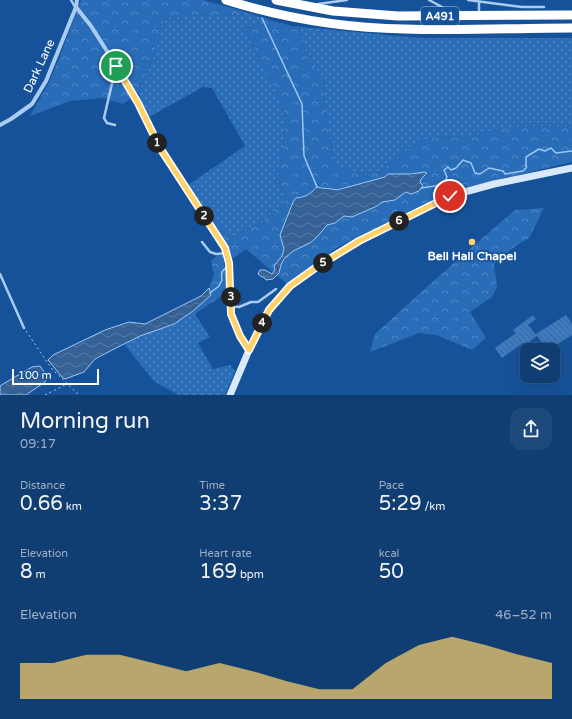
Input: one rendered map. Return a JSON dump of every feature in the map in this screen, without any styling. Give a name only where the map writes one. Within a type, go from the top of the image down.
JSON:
[{"type":"highway","name":"A491","points":[[226,0],[302,19],[334,24],[404,29],[572,28]]},
{"type":"highway","name":"A491","points":[[276,0],[333,11],[398,16],[572,15]]},
{"type":"main road","points":[[230,395],[249,350],[269,310],[290,286],[318,266],[359,241],[450,196],[494,184],[572,168]]},
{"type":"street","name":"Dark Lane","points":[[0,125],[11,120],[32,104],[46,81],[76,7],[77,0]]},
{"type":"street","points":[[76,7],[91,26],[116,66],[138,103],[160,148],[225,248],[229,263],[231,314],[240,336],[249,350]]},
{"type":"lane","points":[[71,0],[76,7]]},
{"type":"lane","points":[[308,7],[347,0]]},
{"type":"lane","points":[[429,0],[458,16]]},
{"type":"lane","points":[[468,0],[522,7],[544,7]]},
{"type":"lane","points":[[479,2],[479,16]]},
{"type":"lane","points":[[115,125],[107,123],[104,118],[116,66]]},
{"type":"lane","points":[[202,242],[210,252],[226,253]]},
{"type":"lane","points":[[0,274],[24,328]]},
{"type":"lane","points":[[231,306],[240,307],[251,302],[258,302],[276,289]]},
{"type":"path","points":[[24,328],[52,369],[79,395]]},
{"type":"path","points":[[45,395],[68,384]]},
{"type":"green space","points":[[81,0],[203,0],[239,10],[235,15],[181,16],[164,19],[154,56],[138,93],[123,104],[104,98],[70,101],[30,116],[47,86],[58,61]]},
{"type":"green space","points":[[239,10],[270,20],[245,28],[262,66],[274,87],[286,118],[283,148],[277,179],[286,200],[263,221],[230,238],[206,213],[188,185],[245,146],[212,88],[203,87],[149,117],[138,93],[154,56],[164,19],[181,16],[235,15]]},
{"type":"green space","points":[[270,20],[292,26],[301,34],[308,60],[324,79],[325,108],[334,162],[348,171],[366,174],[382,170],[415,143],[444,136],[463,138],[510,127],[572,127],[572,162],[468,187],[424,204],[338,247],[287,284],[246,249],[232,259],[227,246],[206,213],[230,238],[263,221],[286,200],[277,179],[283,148],[286,118],[274,87],[262,66],[245,28]]},
{"type":"green space","points":[[292,26],[419,38],[572,38],[572,127],[510,127],[463,138],[443,136],[415,143],[382,170],[366,174],[348,171],[334,162],[325,108],[324,79],[308,60],[301,34]]},
{"type":"green space","points":[[544,208],[529,238],[511,249],[494,264],[497,287],[492,297],[470,312],[486,338],[472,350],[436,335],[419,333],[370,352],[375,334],[515,210]]},
{"type":"green space","points":[[223,250],[227,292],[195,314],[193,311],[211,295],[209,288],[214,275],[211,261]]},
{"type":"green space","points":[[193,311],[210,337],[198,343],[213,369],[230,365],[235,371],[225,395],[179,395],[155,382],[124,344],[140,336],[174,324]]},
{"type":"water","points":[[427,173],[421,179],[420,182],[423,186],[419,191],[411,194],[406,192],[395,200],[382,202],[377,206],[352,217],[344,216],[335,223],[327,225],[310,243],[293,251],[284,259],[279,273],[273,279],[266,280],[258,274],[260,270],[265,270],[272,274],[275,270],[274,266],[282,256],[284,249],[280,235],[296,198],[308,195],[317,187],[337,190],[385,177],[388,174],[411,174]]},
{"type":"water","points":[[209,288],[211,295],[193,311],[174,324],[140,336],[95,359],[84,372],[65,379],[48,360],[53,355],[105,330],[129,322],[145,324],[201,296]]},
{"type":"water","points":[[40,366],[48,377],[45,382],[26,395],[0,395],[0,386],[32,367]]},
{"type":"building","points":[[533,315],[536,319],[528,325],[537,336],[528,343],[520,343],[520,345],[502,358],[495,348],[516,333],[513,330]]},
{"type":"building","points":[[566,315],[572,324],[572,335],[559,343],[542,343],[536,334]]},
{"type":"waterway","points":[[262,18],[302,104],[304,156],[317,187]]},
{"type":"waterway","points":[[421,188],[444,183],[447,177],[444,170],[448,167],[451,170],[456,168],[463,160],[471,163],[475,173],[480,174],[489,168],[503,171],[505,174],[523,171],[526,168],[526,157],[539,149],[545,151],[551,148],[556,153],[572,151]]},
{"type":"waterway","points":[[210,293],[219,286],[222,280],[223,270],[226,268]]},
{"type":"place","name":"Bell Hall Chapel","points":[[472,242]]},
{"type":"route","points":[[116,66],[138,103],[160,148],[225,248],[229,263],[231,314],[240,336],[249,350],[269,310],[290,286],[318,266],[359,241],[450,196]]}]
